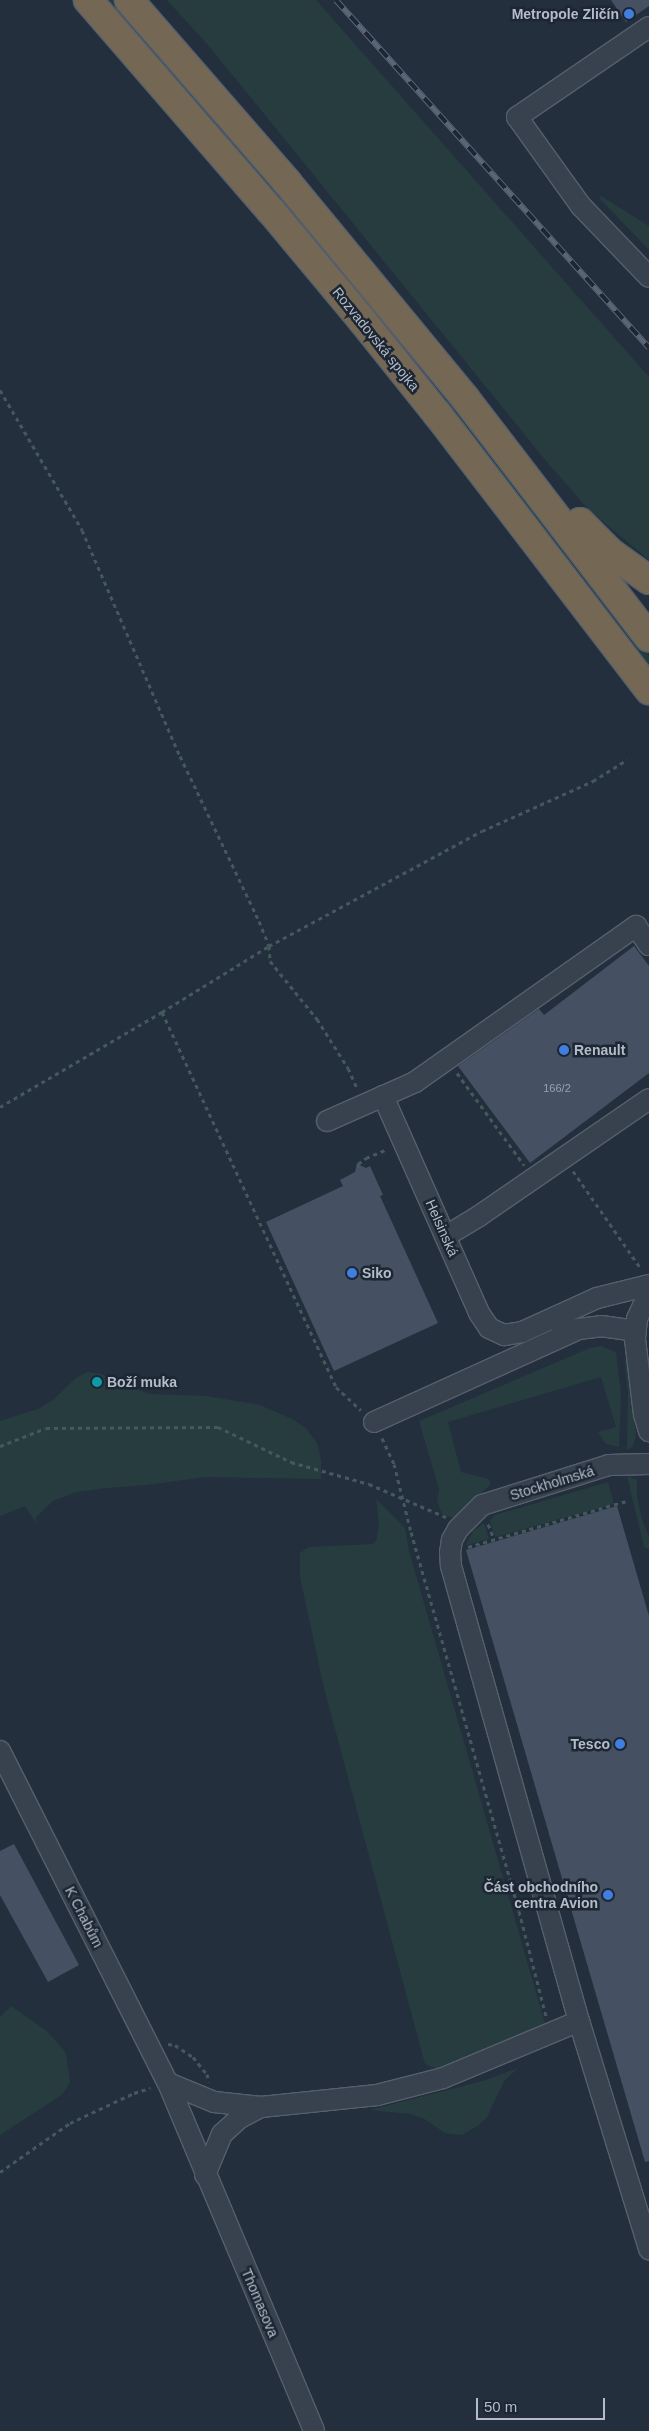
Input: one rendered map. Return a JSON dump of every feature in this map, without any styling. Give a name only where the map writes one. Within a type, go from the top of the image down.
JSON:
[{"type":"highway","name":"Rozvadovská spojka","points":[[88,0],[264,203],[373,334],[554,564],[649,690]]},
{"type":"highway","points":[[129,0],[287,182],[465,398],[649,638]]},
{"type":"highway","points":[[465,398],[598,541],[622,562],[649,580]]},
{"type":"street","points":[[649,27],[517,118],[581,206],[649,277]]},
{"type":"street","points":[[327,1121],[415,1082],[636,926],[649,944]]},
{"type":"street","name":"Helsinská","points":[[383,1096],[484,1322],[489,1328],[504,1335],[522,1332],[575,1331],[601,1326],[635,1331]]},
{"type":"street","points":[[446,1236],[487,1211],[649,1100]]},
{"type":"street","name":"Helsinská","points":[[522,1332],[646,1278]]},
{"type":"street","points":[[649,1293],[641,1307],[635,1331],[644,1414],[649,1431]]},
{"type":"street","points":[[374,1422],[575,1331]]},
{"type":"street","name":"Stockholmská","points":[[462,1524],[482,1505],[609,1465],[649,1464]]},
{"type":"street","points":[[462,1524],[452,1540],[451,1566],[579,2021],[649,2249]]},
{"type":"street","name":"K Chabům","points":[[0,1751],[168,2083]]},
{"type":"street","points":[[168,2083],[214,2102],[261,2107],[377,2095],[443,2078],[579,2021]]},
{"type":"street","name":"Thomasova","points":[[168,2083],[314,2431]]},
{"type":"street","points":[[205,2175],[222,2134],[240,2118],[261,2107]]},
{"type":"path","points":[[0,390],[82,530],[180,756],[259,921],[269,946],[270,960],[317,1019],[348,1068]]},
{"type":"path","points":[[0,1107],[162,1012],[269,946],[482,831],[593,781],[627,760]]},
{"type":"path","points":[[162,1012],[336,1387],[374,1422],[394,1464],[519,1910],[551,2034]]},
{"type":"path","points":[[453,1066],[527,1170]]},
{"type":"path","points":[[358,1167],[358,1164],[366,1158],[387,1148]]},
{"type":"path","points":[[569,1166],[646,1278]]},
{"type":"path","points":[[0,1446],[46,1428],[218,1427],[291,1462],[369,1484],[462,1524]]},
{"type":"path","points":[[465,1548],[626,1501]]},
{"type":"path","points":[[147,2040],[175,2045],[193,2056],[207,2074],[214,2102]]},
{"type":"path","points":[[0,2172],[70,2123],[134,2093],[168,2083]]},
{"type":"green space","points":[[104,0],[115,0],[284,194],[493,451],[587,573],[649,656],[649,669]]},
{"type":"green space","points":[[167,0],[316,0],[649,377],[649,560],[588,509],[547,462],[208,45]]},
{"type":"green space","points":[[601,196],[649,226],[649,250],[600,199]]},
{"type":"green space","points":[[601,1346],[616,1352],[621,1394],[619,1447],[606,1444],[598,1432],[616,1427],[601,1377],[448,1422],[461,1472],[489,1479],[490,1485],[454,1518],[442,1514],[437,1501],[439,1489],[419,1421],[590,1348]]},
{"type":"green space","points":[[624,1355],[629,1372],[636,1435],[633,1446],[627,1450],[628,1393]]},
{"type":"green space","points":[[88,1372],[101,1374],[149,1394],[206,1396],[260,1405],[292,1419],[306,1428],[317,1443],[321,1460],[321,1479],[205,1477],[107,1488],[76,1492],[53,1501],[36,1517],[36,1523],[25,1506],[0,1516],[0,1421],[38,1409],[53,1400],[76,1378]]},
{"type":"green space","points":[[627,1476],[637,1480],[637,1496],[642,1520],[649,1536],[649,1549],[644,1547]]},
{"type":"green space","points":[[608,1482],[614,1504],[495,1537],[490,1521],[495,1515]]},
{"type":"green space","points":[[376,1499],[405,1528],[409,1551],[546,2027],[437,2069],[425,2064],[324,1688],[300,1577],[300,1553],[309,1547],[373,1544],[377,1539],[379,1523]]},
{"type":"green space","points":[[484,1523],[489,1539],[466,1545],[473,1531]]},
{"type":"green space","points":[[11,2006],[48,2032],[66,2053],[70,2082],[63,2094],[0,2135],[0,2017]]},
{"type":"green space","points":[[518,2068],[504,2081],[487,2117],[479,2125],[462,2135],[445,2133],[423,2118],[410,2114],[370,2110],[486,2080]]},
{"type":"building","name":"Metropole Zličín","points":[[611,0],[649,0],[649,6],[626,22]]},
{"type":"building","name":"Renault","points":[[634,946],[649,966],[649,1073],[530,1163],[458,1066],[539,1009],[544,1015]]},
{"type":"building","name":"Siko","points":[[357,1164],[366,1168],[370,1166],[383,1195],[380,1196],[438,1323],[334,1371],[266,1222],[343,1186],[340,1180],[355,1172]]},
{"type":"building","name":"Část obchodního centra Avion","points":[[617,1506],[649,1616],[649,2161],[645,2162],[466,1550]]},
{"type":"building","points":[[14,1844],[79,1965],[48,1982],[0,1895],[0,1851]]},
{"type":"railway","points":[[336,0],[649,348]]},
{"type":"place","name":"Metropole Zličín","points":[[629,14]]},
{"type":"place","name":"Renault","points":[[564,1050]]},
{"type":"place","name":"Siko","points":[[352,1273]]},
{"type":"place","name":"Boží muka","points":[[97,1382]]},
{"type":"place","name":"Tesco","points":[[620,1744]]},
{"type":"place","name":"Část obchodního centra Avion","points":[[608,1895]]}]
